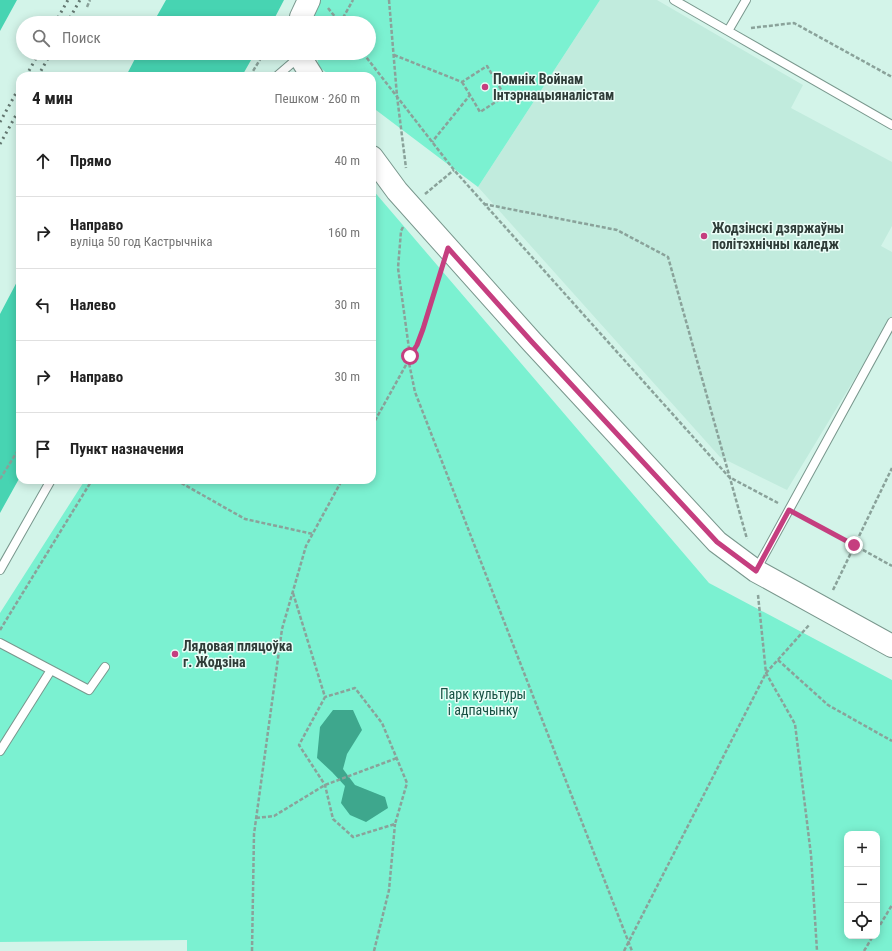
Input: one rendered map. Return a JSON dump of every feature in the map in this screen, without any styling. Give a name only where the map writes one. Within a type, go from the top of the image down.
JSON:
[{"type":"main road","points":[[302,16],[318,3]]},
{"type":"main road","points":[[302,60],[310,72]]},
{"type":"main road","points":[[376,161],[405,191],[448,248],[717,542],[756,571],[892,646]]},
{"type":"lane","points":[[674,0],[892,125]]},
{"type":"lane","points":[[728,31],[746,0]]},
{"type":"lane","points":[[281,72],[294,60]]},
{"type":"lane","points":[[756,571],[892,322]]},
{"type":"lane","points":[[0,570],[49,484]]},
{"type":"lane","points":[[0,643],[89,690],[105,667]]},
{"type":"lane","points":[[0,751],[51,670]]},
{"type":"path","points":[[87,7],[90,0]]},
{"type":"path","points":[[344,16],[353,0]]},
{"type":"path","points":[[389,0],[405,191],[398,268],[410,356],[409,363],[415,392],[632,951]]},
{"type":"path","points":[[318,3],[332,16]]},
{"type":"path","points":[[728,31],[794,23],[892,77]]},
{"type":"path","points":[[394,55],[462,82],[480,112],[505,96],[487,66],[462,82]]},
{"type":"path","points":[[252,72],[260,60]]},
{"type":"path","points":[[369,60],[454,170],[729,477],[892,566]]},
{"type":"path","points":[[432,142],[470,95]]},
{"type":"path","points":[[405,191],[454,170]]},
{"type":"path","points":[[484,204],[617,230],[668,257],[748,542]]},
{"type":"path","points":[[376,419],[417,345],[448,248]]},
{"type":"path","points":[[0,479],[16,453]]},
{"type":"path","points":[[624,951],[766,673],[824,608],[892,468]]},
{"type":"path","points":[[0,630],[90,484]]},
{"type":"path","points":[[183,484],[245,519],[313,534]]},
{"type":"path","points":[[252,951],[254,834],[282,629],[306,546],[340,484]]},
{"type":"path","points":[[756,571],[766,673],[795,724],[812,855],[817,951]]},
{"type":"path","points":[[293,593],[325,697]]},
{"type":"path","points":[[778,660],[828,705],[892,741]]},
{"type":"path","points":[[374,951],[389,890],[395,824],[407,783],[382,723],[355,688],[325,697],[299,745],[326,785],[333,819],[353,837],[395,824]]},
{"type":"path","points":[[256,818],[274,816],[326,785],[397,758]]},
{"type":"path","points":[[880,925],[892,905]]},
{"type":"path","points":[[864,951],[871,939]]},
{"type":"shaded area","points":[[0,0],[17,0],[0,31]]},
{"type":"shaded area","points":[[166,0],[284,0],[276,16],[157,16]]},
{"type":"shaded area","name":"Жодзінскі дзяржаўны політэхнічны каледж","points":[[600,0],[657,0],[803,85],[791,108],[892,162],[892,226],[881,246],[892,252],[892,317],[787,490],[720,457],[478,187]]},
{"type":"shaded area","points":[[134,60],[251,60],[244,72],[128,72]]},
{"type":"shaded area","points":[[16,284],[16,484],[0,513],[0,314]]},
{"type":"shaded area","points":[[333,710],[353,710],[362,730],[347,754],[343,769],[355,785],[385,797],[388,808],[366,822],[350,815],[341,803],[345,786],[317,758],[320,727]]},
{"type":"green space","points":[[317,0],[600,0],[478,187],[376,110],[376,72],[326,72],[319,67],[318,60],[376,60],[376,16],[313,16]]},
{"type":"green space","name":"Парк культуры і адпачынку","points":[[376,194],[709,583],[892,680],[892,951],[187,951],[187,940],[0,942],[0,613],[82,484],[376,484]]},
{"type":"railway","points":[[59,16],[68,0]]},
{"type":"railway","points":[[71,16],[80,0]]},
{"type":"railway","points":[[28,72],[35,60]]},
{"type":"railway","points":[[40,72],[47,60]]},
{"type":"railway","points":[[0,122],[16,93]]},
{"type":"railway","points":[[0,144],[16,115]]},
{"type":"place","name":"Помнік Войнам Інтэрнацыяналістам","points":[[485,87]]},
{"type":"place","name":"Жодзінскі дзяржаўны політэхнічны каледж","points":[[704,236]]},
{"type":"place","name":"Лядовая пляцоўка г. Жодзіна","points":[[175,654]]},
{"type":"route","points":[[410,356],[417,345],[423,329],[448,248],[532,342],[717,542],[756,571],[789,510],[854,545]]}]
